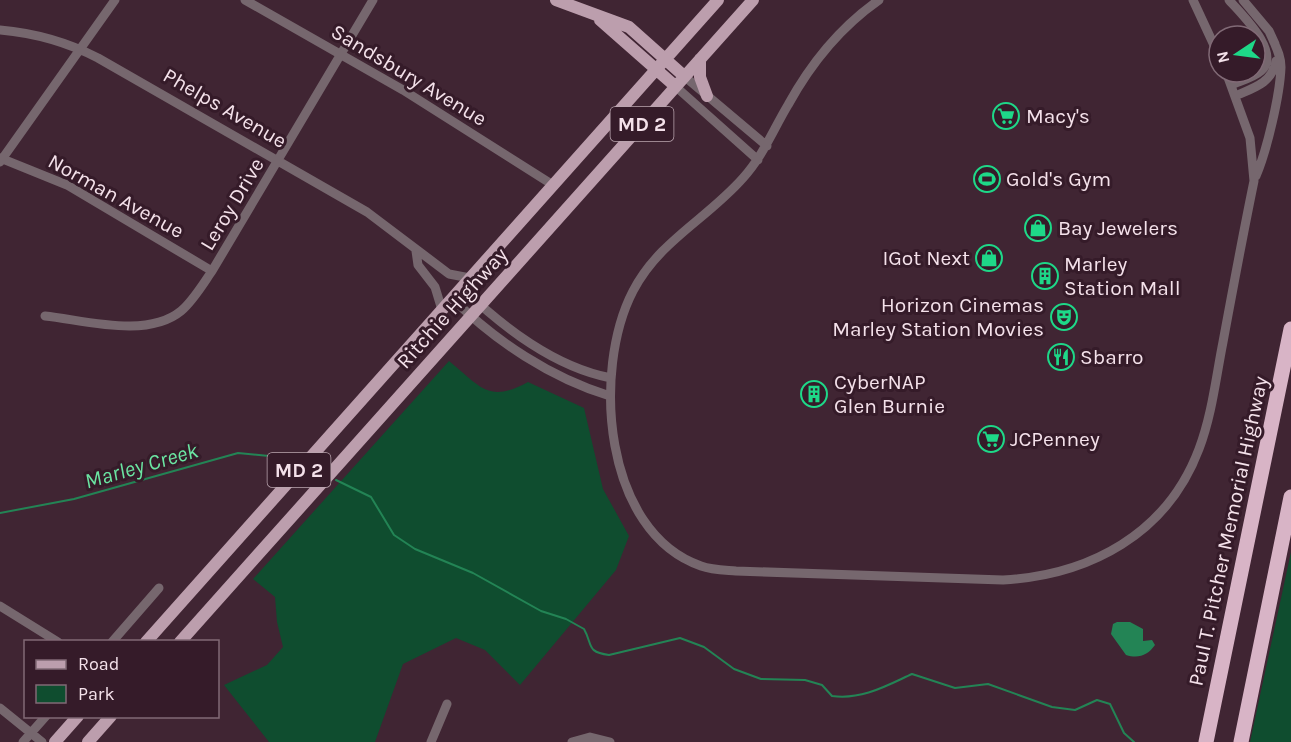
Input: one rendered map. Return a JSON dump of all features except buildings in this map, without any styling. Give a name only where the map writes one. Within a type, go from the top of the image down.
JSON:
[{"type":"highway","name":"Paul T. Pitcher Memorial Highway","points":[[1206,742],[1291,329]]},
{"type":"highway","points":[[1241,742],[1291,497]]},
{"type":"main road","points":[[555,0],[629,27],[684,76]]},
{"type":"main road","name":"Ritchie Highway","points":[[148,640],[718,0]]},
{"type":"main road","name":"Ritchie Highway","points":[[182,640],[753,0]]},
{"type":"main road","points":[[592,14],[675,86]]},
{"type":"main road","points":[[700,59],[700,76],[707,96]]},
{"type":"main road","points":[[56,742],[77,718]]},
{"type":"main road","points":[[88,742],[110,718]]},
{"type":"street","points":[[1,159],[114,0]]},
{"type":"street","name":"Sandsbury Avenue","points":[[245,0],[447,117],[553,185]]},
{"type":"street","name":"Leroy Drive","points":[[45,316],[136,327],[161,323],[181,311],[213,271],[373,0]]},
{"type":"street","points":[[879,0],[838,32],[820,54],[787,106],[758,160],[725,197],[673,239],[645,271],[624,311],[610,378],[615,449],[628,489],[648,526],[668,546],[701,566],[736,571],[1003,580],[1050,575],[1077,567],[1108,553],[1144,528],[1172,498],[1195,458],[1210,411],[1254,180],[1263,159],[1279,77],[1279,55],[1273,40],[1243,0]]},
{"type":"street","points":[[1193,0],[1207,30]]},
{"type":"street","points":[[1229,0],[1260,36],[1266,52],[1266,61],[1261,71],[1231,85],[1250,138],[1254,180]]},
{"type":"street","name":"Phelps Avenue","points":[[0,30],[27,33],[80,49],[280,160],[367,212],[449,274],[470,278]]},
{"type":"street","points":[[1235,96],[1265,82],[1270,76],[1276,61],[1273,40]]},
{"type":"street","points":[[684,76],[767,146]]},
{"type":"street","points":[[675,86],[758,160]]},
{"type":"street","name":"Norman Avenue","points":[[1,159],[67,185],[213,271]]},
{"type":"street","name":"Phelps Avenue","points":[[416,251],[418,265],[435,287],[442,309]]},
{"type":"street","points":[[462,288],[503,325],[583,371],[610,378]]},
{"type":"street","points":[[452,298],[494,336],[573,382],[610,396]]},
{"type":"street","points":[[114,640],[159,588]]},
{"type":"street","points":[[0,606],[55,640]]},
{"type":"street","points":[[431,742],[447,704]]},
{"type":"street","points":[[0,708],[42,742]]},
{"type":"street","points":[[23,742],[45,718]]},
{"type":"street","points":[[572,742],[590,737],[610,742]]},
{"type":"green space","points":[[449,361],[485,389],[503,392],[528,382],[584,408],[603,489],[629,536],[616,570],[520,685],[485,650],[456,638],[403,664],[375,742],[269,742],[224,685],[267,665],[283,647],[277,622],[275,597],[253,579]]},
{"type":"green space","points":[[1291,552],[1291,742],[1250,742]]},
{"type":"shaded area","points":[[1130,622],[1143,629],[1143,641],[1152,640],[1155,645],[1143,655],[1135,657],[1126,655],[1111,634],[1113,624]]},
{"type":"waterway","name":"Marley Creek","points":[[0,513],[74,499],[238,453],[269,456],[289,465]]},
{"type":"waterway","points":[[336,480],[371,497],[394,535],[415,549],[473,573],[541,611],[566,619],[584,629],[593,650],[602,654],[609,655],[680,638],[704,647],[734,669],[761,679],[805,680],[822,685],[832,696],[864,694],[912,674],[955,688],[988,684],[1052,707],[1075,710],[1097,700],[1110,704],[1124,733],[1134,742]]},
{"type":"place","name":"Macy's","points":[[1006,116]]},
{"type":"place","name":"Gold's Gym","points":[[987,179]]},
{"type":"place","name":"Bay Jewelers","points":[[1038,228]]},
{"type":"place","name":"IGot Next","points":[[989,258]]},
{"type":"place","name":"Marley Station Mall","points":[[1045,276]]},
{"type":"place","name":"Horizon Cinemas Marley Station Movies","points":[[1064,317]]},
{"type":"place","name":"Sbarro","points":[[1061,357]]},
{"type":"place","name":"CyberNAP Glen Burnie","points":[[814,394]]},
{"type":"place","name":"JCPenney","points":[[991,439]]}]
